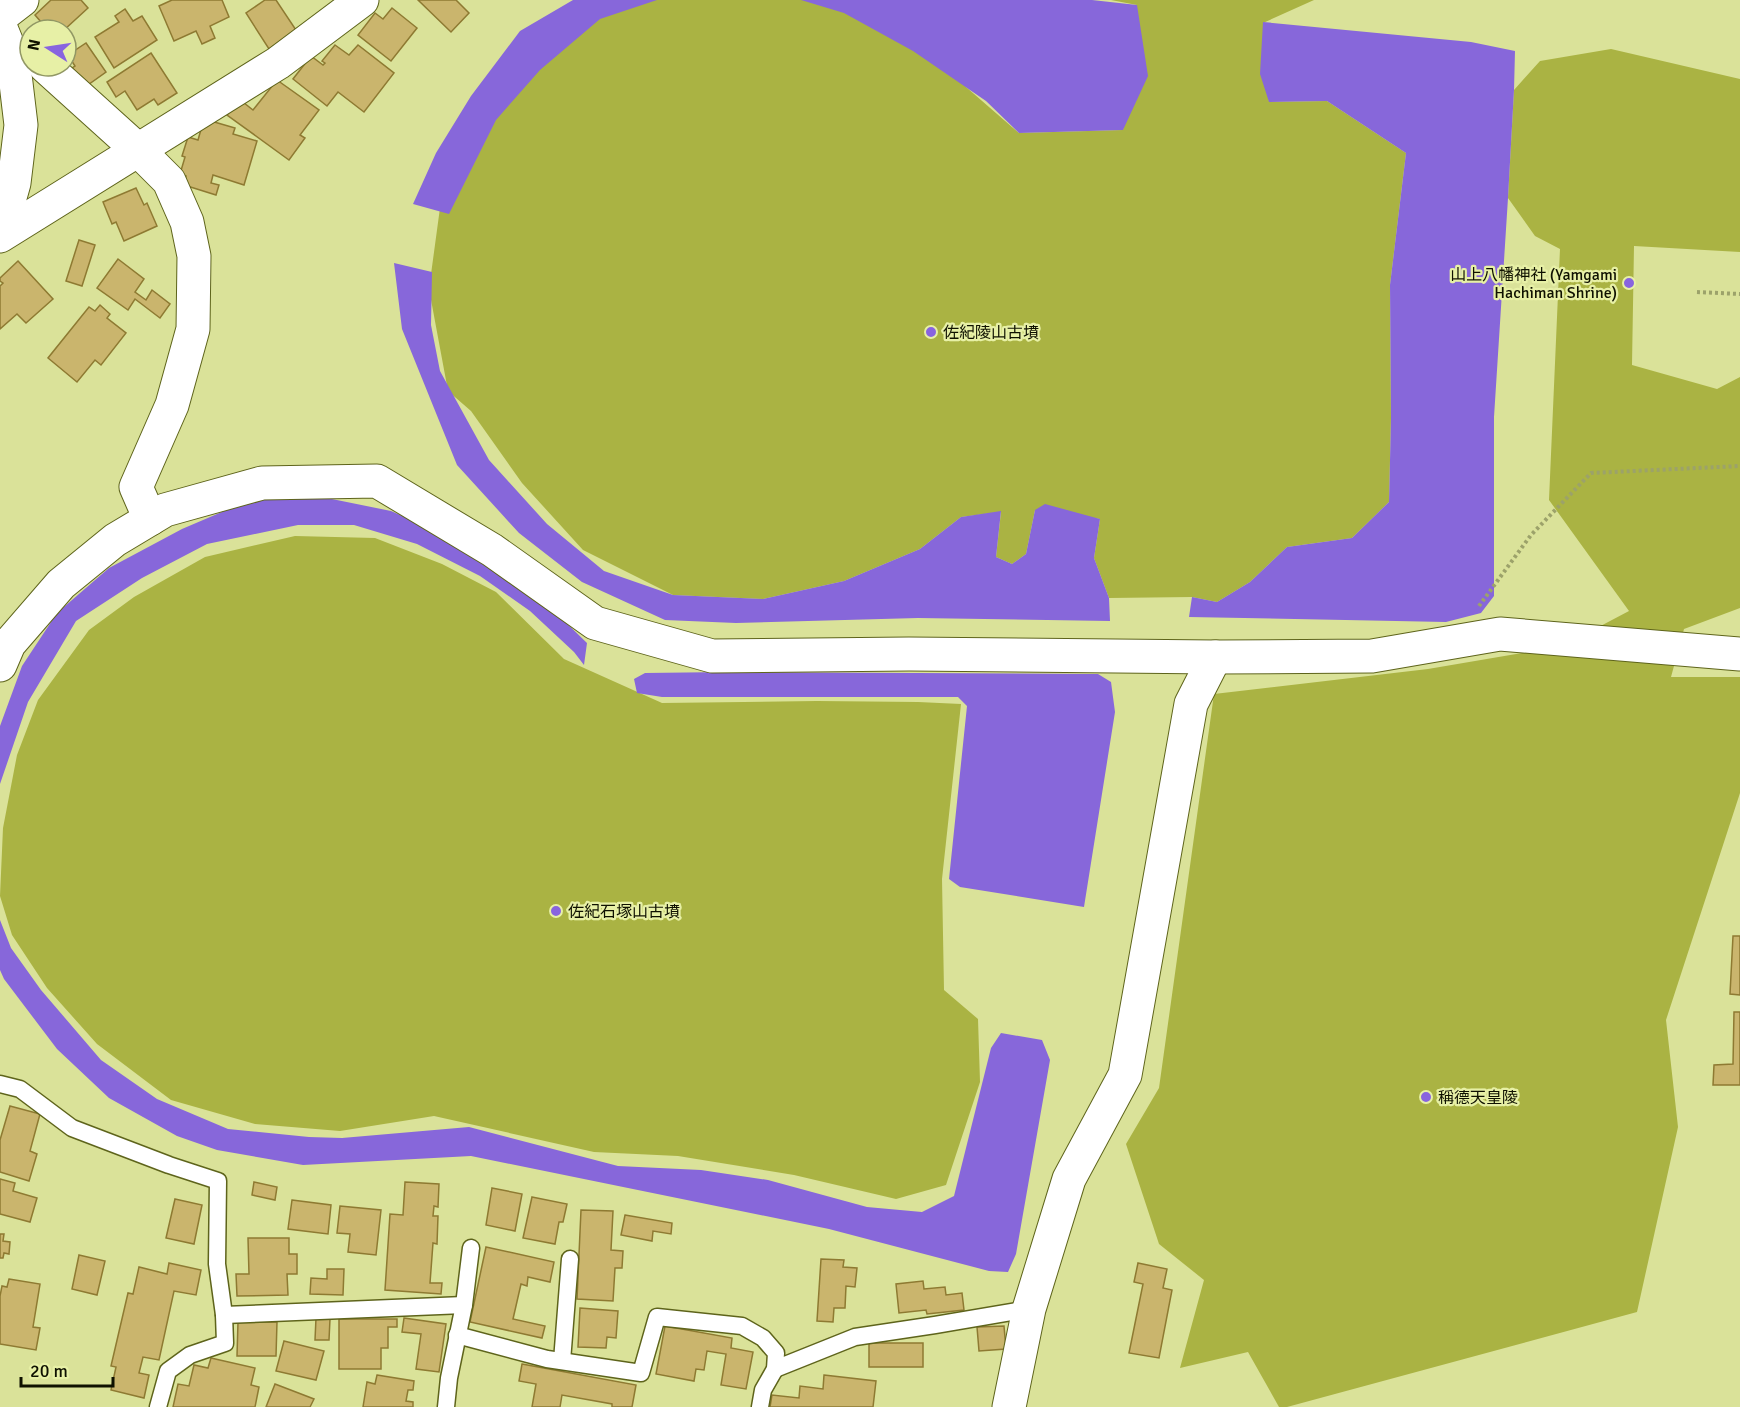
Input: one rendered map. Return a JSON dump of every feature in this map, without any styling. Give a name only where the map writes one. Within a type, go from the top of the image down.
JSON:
[{"type":"street","points":[[0,230],[14,183],[21,125],[9,35],[22,0]]},
{"type":"street","points":[[0,230],[138,150],[278,63],[362,0]]},
{"type":"street","points":[[58,78],[138,150],[169,182],[187,222],[194,256],[193,329],[172,405],[136,487],[150,519]]},
{"type":"street","points":[[0,665],[9,644],[61,584],[115,540],[165,510],[262,483],[377,481],[492,550],[595,623],[712,656],[921,654],[1372,656],[1500,634],[1740,654]]},
{"type":"street","points":[[1008,1407],[1029,1309],[1069,1179],[1125,1075],[1191,704],[1215,657]]},
{"type":"lane","points":[[0,1084],[20,1089],[72,1128],[218,1181],[217,1264],[224,1315],[225,1344],[190,1354],[168,1371],[158,1407]]},
{"type":"lane","points":[[446,1407],[449,1378],[464,1305],[471,1248]]},
{"type":"lane","points":[[562,1361],[570,1258]]},
{"type":"lane","points":[[224,1315],[464,1305]]},
{"type":"lane","points":[[775,1369],[855,1337],[1029,1309]]},
{"type":"lane","points":[[457,1335],[547,1359],[641,1373],[657,1317],[742,1326],[763,1338],[776,1353],[775,1369],[763,1390],[760,1407]]},
{"type":"path","points":[[1697,292],[1740,294]]},
{"type":"path","points":[[1452,642],[1531,536],[1591,473],[1740,466]]},
{"type":"green space","points":[[629,0],[866,0],[1019,133],[1123,130],[1137,5],[1111,0],[1314,0],[1263,23],[1269,102],[1327,101],[1406,153],[1390,285],[1389,502],[1352,538],[1287,547],[1250,582],[1217,602],[1192,597],[1109,598],[1094,558],[1100,519],[1035,510],[1026,554],[1012,564],[996,557],[1001,512],[961,517],[920,549],[844,581],[763,599],[673,595],[583,550],[522,483],[471,411],[448,391],[429,289],[445,171],[524,64]]},
{"type":"green space","points":[[1611,49],[1740,79],[1740,252],[1634,246],[1632,365],[1717,389],[1740,377],[1740,608],[1684,629],[1671,677],[1740,677],[1740,793],[1666,1020],[1678,1127],[1637,1312],[1287,1407],[1279,1407],[1248,1352],[1180,1368],[1204,1280],[1159,1244],[1126,1144],[1159,1088],[1214,694],[1428,669],[1522,653],[1574,640],[1629,611],[1549,500],[1560,249],[1535,236],[1508,198],[1514,90],[1540,61]]},
{"type":"green space","points":[[295,536],[375,538],[442,564],[496,592],[564,659],[662,703],[817,701],[961,704],[942,879],[944,990],[978,1019],[980,1082],[946,1185],[896,1199],[794,1175],[678,1156],[594,1152],[434,1116],[340,1131],[255,1124],[171,1100],[97,1044],[47,988],[12,935],[0,896],[3,828],[17,755],[38,700],[89,630],[134,597],[205,557]]},
{"type":"shaded area","points":[[573,0],[657,0],[600,19],[540,70],[496,120],[449,214],[413,204],[436,153],[471,96],[520,31]]},
{"type":"shaded area","points":[[801,0],[1092,0],[1137,5],[1148,76],[1123,130],[1019,133],[986,101],[913,51],[844,13]]},
{"type":"shaded area","points":[[1263,22],[1471,42],[1515,51],[1494,417],[1494,596],[1481,613],[1446,622],[1189,617],[1192,597],[1217,602],[1250,582],[1287,547],[1352,538],[1389,502],[1390,285],[1406,153],[1327,101],[1269,102],[1260,74]]},
{"type":"shaded area","points":[[394,263],[432,272],[431,325],[440,371],[489,460],[547,524],[604,571],[673,595],[763,599],[844,581],[920,549],[961,517],[1001,511],[996,557],[1012,564],[1026,554],[1035,510],[1045,504],[1100,519],[1094,558],[1109,598],[1110,621],[918,618],[736,623],[665,620],[582,582],[519,533],[457,465],[402,329]]},
{"type":"shaded area","points":[[327,498],[391,511],[457,540],[525,583],[587,643],[584,665],[574,652],[530,611],[480,576],[417,544],[354,525],[298,525],[207,544],[142,578],[76,621],[28,702],[0,784],[0,726],[22,666],[57,613],[109,568],[182,529],[250,500]]},
{"type":"shaded area","points":[[645,673],[1098,674],[1111,682],[1115,712],[1084,907],[960,887],[949,879],[967,706],[958,697],[662,697],[637,693],[634,679]]},
{"type":"shaded area","points":[[0,920],[11,948],[41,990],[101,1060],[157,1099],[228,1129],[342,1138],[469,1127],[618,1166],[701,1170],[768,1180],[867,1207],[922,1212],[954,1196],[991,1048],[1001,1033],[1042,1040],[1050,1060],[1016,1254],[1008,1272],[989,1271],[829,1229],[471,1156],[303,1165],[217,1150],[177,1136],[109,1098],[57,1049],[4,979],[0,970]]},
{"type":"building","points":[[51,0],[81,0],[88,8],[77,18],[38,18],[35,15]]},
{"type":"building","points":[[172,0],[222,0],[229,17],[210,26],[215,38],[202,44],[196,31],[174,41],[159,6]]},
{"type":"building","points":[[265,0],[276,0],[296,30],[269,49],[246,13]]},
{"type":"building","points":[[418,0],[456,0],[469,13],[451,32]]},
{"type":"building","points":[[392,8],[417,28],[391,61],[358,35],[375,13],[383,19]]},
{"type":"building","points":[[125,9],[133,21],[142,16],[157,40],[114,68],[95,37],[119,22],[115,16]]},
{"type":"building","points":[[86,43],[106,72],[85,87],[78,77],[78,48]]},
{"type":"building","points":[[335,45],[349,55],[358,45],[394,73],[364,112],[338,92],[327,106],[293,79],[311,56],[323,65],[325,63],[322,61]]},
{"type":"building","points":[[151,53],[177,93],[158,105],[154,99],[137,110],[125,91],[116,97],[107,82]]},
{"type":"building","points":[[277,80],[319,110],[300,135],[305,138],[289,160],[227,115],[239,99],[253,110]]},
{"type":"building","points":[[204,119],[235,128],[233,134],[257,141],[244,185],[213,175],[211,183],[219,185],[216,195],[184,185],[186,176],[180,174],[185,157],[182,156],[188,137],[198,140]]},
{"type":"building","points":[[136,188],[144,205],[147,203],[157,226],[124,241],[116,222],[112,224],[103,202]]},
{"type":"building","points":[[79,240],[95,245],[82,286],[66,281]]},
{"type":"building","points":[[118,259],[144,279],[135,292],[146,300],[152,290],[170,304],[160,318],[135,299],[128,310],[97,288]]},
{"type":"building","points":[[18,261],[53,299],[26,323],[17,314],[0,329],[0,286],[3,283],[0,278]]},
{"type":"building","points":[[100,305],[110,314],[107,318],[126,333],[101,365],[95,360],[77,382],[48,358],[89,307],[95,311]]},
{"type":"building","points":[[1733,936],[1740,936],[1740,995],[1730,994]]},
{"type":"building","points":[[1734,1012],[1740,1012],[1740,1085],[1713,1085],[1714,1065],[1733,1064]]},
{"type":"building","points":[[10,1106],[40,1114],[30,1151],[37,1154],[29,1181],[0,1172],[0,1140]]},
{"type":"building","points":[[0,1179],[15,1183],[13,1191],[37,1198],[30,1222],[0,1214]]},
{"type":"building","points":[[254,1182],[277,1187],[275,1200],[252,1195]]},
{"type":"building","points":[[405,1182],[439,1184],[438,1207],[434,1206],[433,1216],[438,1216],[437,1244],[433,1243],[430,1283],[442,1283],[441,1294],[385,1290],[390,1214],[403,1215]]},
{"type":"building","points":[[492,1188],[522,1194],[515,1231],[486,1225]]},
{"type":"building","points":[[532,1197],[567,1204],[563,1222],[559,1222],[555,1244],[523,1238]]},
{"type":"building","points":[[175,1199],[202,1205],[194,1244],[166,1238]]},
{"type":"building","points":[[292,1200],[331,1205],[328,1234],[288,1229]]},
{"type":"building","points":[[340,1206],[381,1210],[376,1255],[348,1252],[350,1234],[337,1233]]},
{"type":"building","points":[[581,1210],[613,1211],[611,1250],[623,1251],[622,1268],[615,1268],[613,1301],[577,1299]]},
{"type":"building","points":[[625,1215],[672,1223],[671,1234],[653,1231],[652,1241],[621,1235]]},
{"type":"building","points":[[0,1234],[4,1234],[3,1241],[10,1242],[9,1254],[4,1253],[3,1258],[0,1258]]},
{"type":"building","points":[[248,1238],[289,1238],[289,1254],[297,1254],[297,1274],[287,1274],[288,1295],[237,1296],[236,1274],[249,1274]]},
{"type":"building","points":[[486,1247],[554,1262],[550,1282],[528,1277],[527,1286],[521,1284],[513,1319],[545,1326],[542,1338],[470,1322]]},
{"type":"building","points":[[79,1255],[105,1261],[97,1295],[72,1289]]},
{"type":"building","points":[[821,1259],[844,1260],[843,1267],[857,1268],[855,1287],[846,1286],[845,1308],[834,1308],[833,1322],[817,1321]]},
{"type":"building","points":[[169,1263],[201,1270],[196,1295],[174,1291],[159,1360],[143,1357],[139,1373],[149,1375],[144,1398],[111,1390],[116,1367],[111,1366],[128,1293],[133,1294],[139,1267],[167,1274]]},
{"type":"building","points":[[1138,1263],[1167,1269],[1163,1288],[1172,1290],[1159,1358],[1129,1353],[1143,1284],[1134,1282]]},
{"type":"building","points":[[327,1269],[344,1269],[343,1295],[310,1294],[311,1278],[327,1279]]},
{"type":"building","points":[[9,1279],[40,1284],[33,1327],[40,1328],[36,1350],[0,1344],[0,1296],[2,1286],[7,1287]]},
{"type":"building","points":[[923,1281],[924,1289],[945,1287],[946,1295],[962,1293],[964,1310],[927,1314],[926,1310],[899,1313],[896,1284]]},
{"type":"building","points":[[580,1308],[618,1311],[616,1338],[607,1337],[606,1348],[578,1347]]},
{"type":"building","points":[[316,1318],[330,1319],[329,1340],[315,1340]]},
{"type":"building","points":[[404,1318],[446,1324],[439,1372],[416,1369],[421,1334],[402,1332]]},
{"type":"building","points":[[339,1319],[397,1319],[397,1327],[388,1327],[388,1348],[381,1348],[381,1369],[339,1369]]},
{"type":"building","points":[[238,1322],[277,1322],[276,1356],[237,1356]]},
{"type":"building","points":[[665,1326],[732,1338],[731,1348],[753,1352],[746,1389],[721,1385],[726,1354],[707,1351],[704,1370],[696,1369],[694,1381],[656,1374]]},
{"type":"building","points":[[1004,1326],[1006,1349],[979,1351],[977,1327]]},
{"type":"building","points":[[284,1341],[324,1351],[316,1380],[276,1371]]},
{"type":"building","points":[[869,1343],[923,1343],[923,1367],[869,1367]]},
{"type":"building","points":[[211,1358],[255,1368],[251,1385],[259,1387],[255,1407],[173,1407],[178,1384],[189,1386],[194,1365],[208,1368]]},
{"type":"building","points":[[522,1364],[636,1385],[632,1407],[612,1407],[612,1404],[562,1395],[560,1407],[532,1407],[536,1384],[519,1381]]},
{"type":"building","points":[[377,1375],[414,1381],[413,1390],[408,1390],[406,1401],[413,1402],[413,1407],[363,1407],[367,1382],[375,1384]]},
{"type":"building","points":[[824,1375],[876,1381],[873,1407],[770,1407],[772,1395],[799,1398],[800,1386],[823,1389]]},
{"type":"building","points":[[275,1384],[314,1399],[310,1407],[266,1407]]},
{"type":"place","name":"山上八幡神社 (Yamgami Hachiman Shrine)","points":[[1629,283]]},
{"type":"place","name":"佐紀陵山古墳","points":[[931,332]]},
{"type":"place","name":"佐紀石塚山古墳","points":[[556,911]]},
{"type":"place","name":"稱德天皇陵","points":[[1426,1097]]}]
